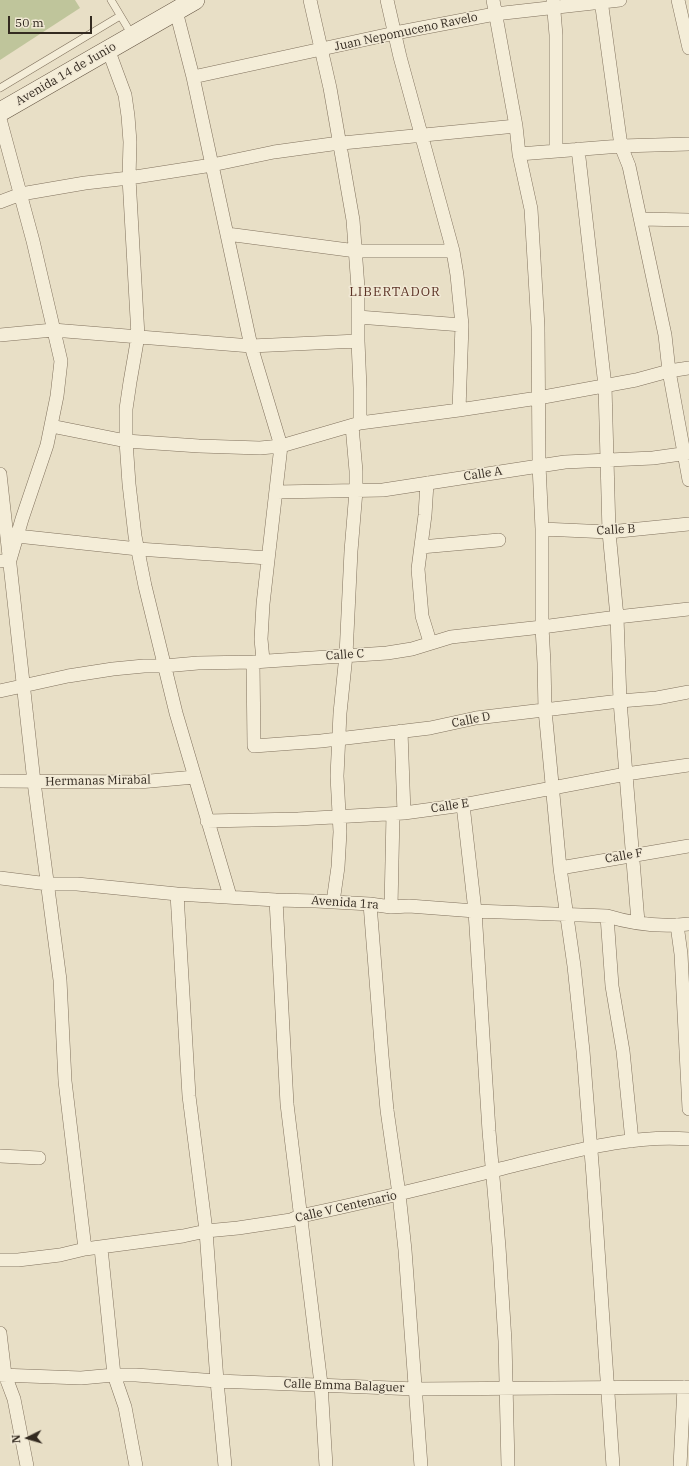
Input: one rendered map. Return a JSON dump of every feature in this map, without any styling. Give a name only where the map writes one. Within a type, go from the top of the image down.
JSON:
[{"type":"street","name":"Avenida 14 de Junio","points":[[0,112],[195,0]]},
{"type":"street","points":[[310,0],[322,50],[353,220],[358,288],[360,388],[356,424],[356,490],[351,551],[346,655],[340,713],[338,776],[340,832],[338,867],[333,902]]},
{"type":"street","points":[[387,0],[400,57],[453,251],[458,275],[462,325],[459,410]]},
{"type":"street","points":[[493,0],[516,126],[519,154],[531,209],[538,327],[539,466],[542,529],[542,627],[545,710],[560,868],[574,966],[582,1043],[590,1148],[594,1176],[613,1466]]},
{"type":"street","name":"Juan Nepomuceno Ravelo","points":[[193,77],[495,14],[554,4],[620,0]]},
{"type":"street","points":[[678,0],[689,48]]},
{"type":"street","points":[[601,1],[621,146],[628,166],[641,219],[665,335],[669,371],[687,453],[689,480]]},
{"type":"street","points":[[554,4],[556,35],[556,151]]},
{"type":"street","points":[[176,11],[193,77],[251,346],[282,446],[263,604],[262,639],[258,661]]},
{"type":"street","points":[[108,49],[125,94],[130,142],[129,178],[138,336],[126,410],[126,441],[129,484],[138,549],[164,666],[207,821],[230,896]]},
{"type":"street","points":[[0,119],[21,194],[61,361],[52,426],[47,445],[17,536],[5,561]]},
{"type":"street","points":[[0,202],[21,194],[212,165],[274,152],[421,134],[516,126]]},
{"type":"street","points":[[519,154],[621,146],[689,144]]},
{"type":"street","points":[[578,149],[604,386],[608,460],[609,532],[617,616],[620,701],[638,922]]},
{"type":"street","points":[[641,219],[689,220]]},
{"type":"street","points":[[227,234],[356,250],[453,251]]},
{"type":"street","points":[[358,317],[462,325]]},
{"type":"street","points":[[0,335],[53,330],[251,346],[358,341]]},
{"type":"street","points":[[52,426],[126,441],[246,449],[282,446],[356,424],[538,398],[636,380],[669,371],[689,368]]},
{"type":"street","name":"Calle A","points":[[277,492],[383,490],[565,462],[653,458],[687,453]]},
{"type":"street","points":[[0,474],[5,561],[24,686],[34,782],[60,980],[65,1081],[85,1249]]},
{"type":"street","points":[[427,484],[418,569],[422,616],[430,642]]},
{"type":"street","name":"Calle B","points":[[542,529],[609,532],[689,524]]},
{"type":"street","points":[[17,536],[138,549],[268,558]]},
{"type":"street","points":[[421,547],[499,540]]},
{"type":"street","name":"Calle C","points":[[0,691],[68,676],[113,669],[387,653],[412,649],[451,636],[542,627],[617,616],[689,609]]},
{"type":"street","name":"Calle D","points":[[258,661],[254,746],[321,741],[430,728],[476,718],[656,698],[689,692]]},
{"type":"street","points":[[391,907],[398,814],[400,731]]},
{"type":"street","name":"Calle E","points":[[207,821],[398,814],[463,805],[626,774],[689,765]]},
{"type":"street","name":"Hermanas Mirabal","points":[[0,781],[139,782],[195,777]]},
{"type":"street","points":[[463,805],[475,911],[500,1263],[508,1466]]},
{"type":"street","name":"Calle F","points":[[560,868],[632,854],[689,846]]},
{"type":"street","name":"Avenida 1ra","points":[[0,878],[48,884],[78,884],[177,894],[370,904],[391,907],[409,906],[475,911],[607,916],[625,921],[683,925]]},
{"type":"street","points":[[177,894],[190,1096],[206,1231],[217,1382],[225,1466]]},
{"type":"street","points":[[276,900],[287,1104],[320,1384],[326,1466]]},
{"type":"street","points":[[370,904],[387,1110],[399,1194],[416,1389],[421,1466]]},
{"type":"street","points":[[607,916],[612,986],[623,1051],[632,1141]]},
{"type":"street","points":[[683,925],[681,954],[689,1109]]},
{"type":"street","name":"Calle V Centenario","points":[[0,1260],[18,1260],[60,1255],[85,1249],[290,1220],[300,1216],[590,1148],[656,1138],[689,1139]]},
{"type":"street","points":[[0,1156],[39,1158]]},
{"type":"street","points":[[100,1248],[114,1375],[125,1407],[136,1466]]},
{"type":"street","points":[[0,1333],[2,1375],[14,1399],[27,1466]]},
{"type":"street","name":"Calle Emma Balaguer","points":[[2,1375],[81,1378],[136,1375],[217,1382],[320,1384],[416,1389],[686,1387]]},
{"type":"street","points":[[680,1466],[686,1387]]},
{"type":"lane","points":[[111,0],[132,36]]},
{"type":"lane","points":[[0,88],[120,16]]},
{"type":"green space","points":[[0,0],[75,0],[80,8],[0,60]]},
{"type":"district","name":"LIBERTADOR","points":[[395,292]]}]
